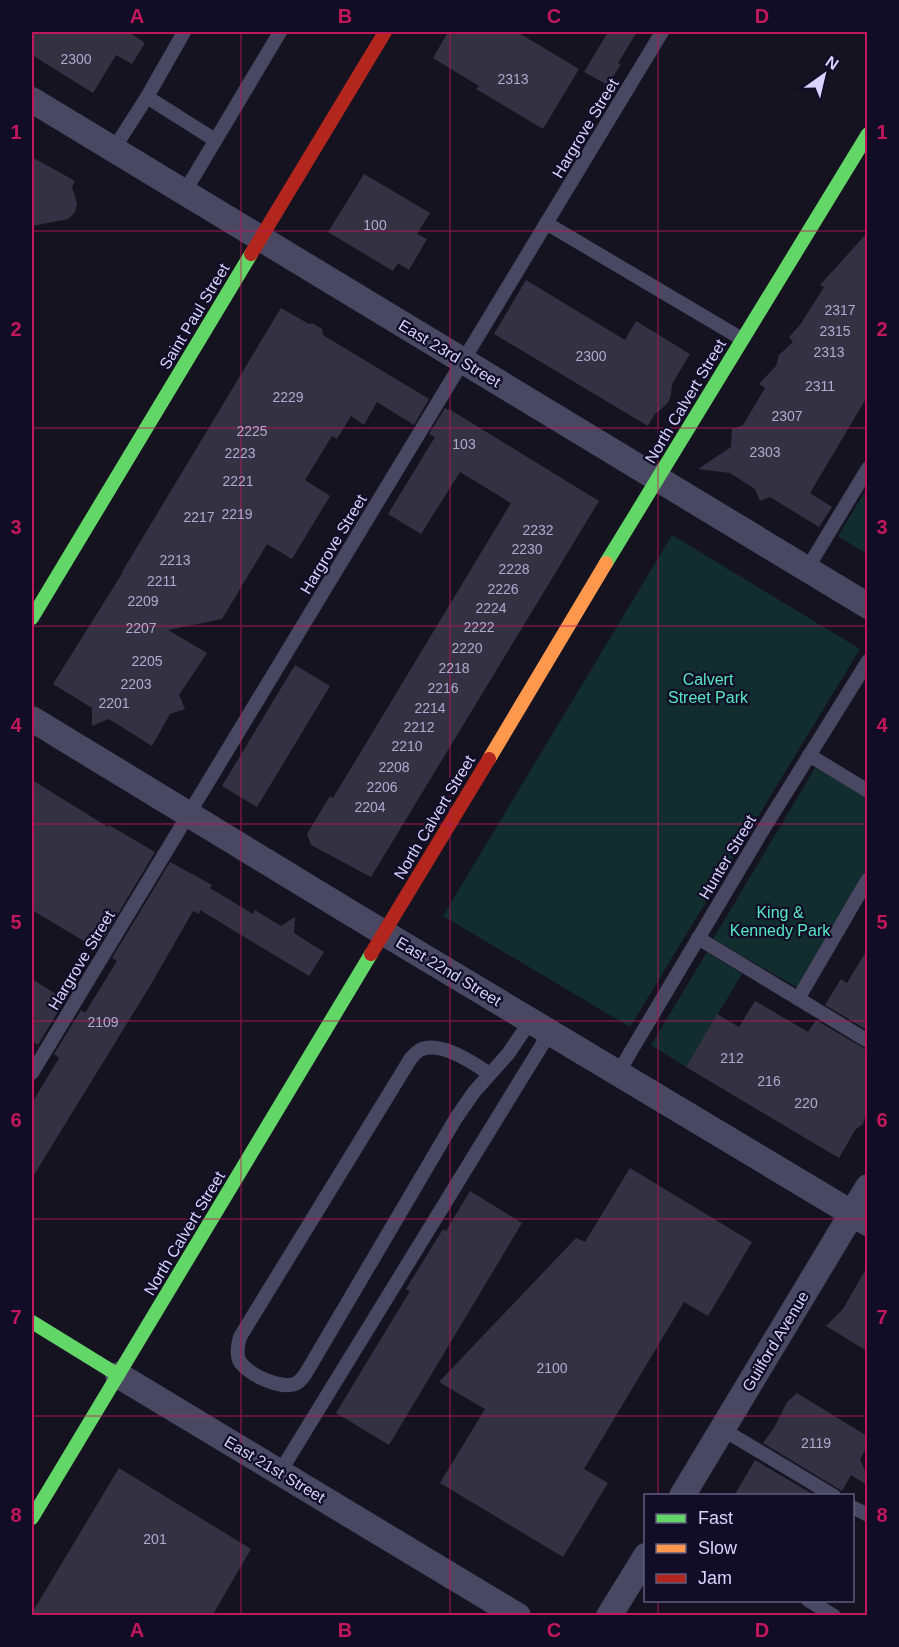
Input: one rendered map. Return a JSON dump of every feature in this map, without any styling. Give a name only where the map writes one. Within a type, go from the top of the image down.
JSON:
[{"type":"main road","name":"Saint Paul Street","points":[[32,618],[383,36]]},
{"type":"main road","name":"North Calvert Street","points":[[32,1518],[657,478],[867,134]]},
{"type":"main road","name":"East 21st Street","points":[[32,1322],[118,1375]]},
{"type":"street","name":"East 23rd Street","points":[[32,100],[867,606]]},
{"type":"street","name":"East 22nd Street","points":[[32,719],[860,1218]]},
{"type":"street","name":"Guilford Avenue","points":[[683,1494],[722,1429],[860,1218],[867,1187]]},
{"type":"street","name":"East 21st Street","points":[[118,1375],[518,1616]]},
{"type":"street","points":[[609,1616],[644,1558]]},
{"type":"lane","points":[[113,150],[184,32]]},
{"type":"lane","points":[[184,193],[280,32]]},
{"type":"lane","points":[[367,32],[383,36]]},
{"type":"lane","name":"Hargrove Street","points":[[32,1073],[662,32]]},
{"type":"lane","points":[[147,96],[215,140]]},
{"type":"lane","points":[[546,223],[742,339]]},
{"type":"lane","points":[[807,569],[867,468]]},
{"type":"lane","name":"Hunter Street","points":[[618,1073],[867,661]]},
{"type":"lane","points":[[809,755],[867,790]]},
{"type":"lane","points":[[798,999],[867,879]]},
{"type":"lane","points":[[698,938],[867,1041]]},
{"type":"lane","points":[[490,1074],[460,1055],[436,1048],[421,1049],[411,1058],[240,1337],[237,1349],[239,1361],[248,1370],[273,1384],[285,1386],[297,1383],[306,1373],[456,1118],[474,1092],[508,1054],[540,1026]]},
{"type":"lane","points":[[280,1472],[540,1026]]},
{"type":"lane","points":[[722,1429],[831,1494]]},
{"type":"lane","points":[[811,1602],[834,1616]]},
{"type":"green space","points":[[867,488],[867,554],[838,536]]},
{"type":"green space","name":"Calvert Street Park","points":[[672,535],[860,649],[630,1027],[443,916]]},
{"type":"green space","name":"King & Kennedy Park","points":[[821,758],[867,786],[867,868],[798,988],[713,939]]},
{"type":"green space","points":[[707,952],[742,974],[686,1067],[651,1045]]},
{"type":"building","points":[[32,32],[131,32],[145,43],[132,64],[116,55],[93,93],[32,55]]},
{"type":"building","points":[[448,32],[517,32],[579,69],[543,129],[476,89],[479,86],[433,58]]},
{"type":"building","points":[[608,32],[637,32],[608,85],[584,72]]},
{"type":"building","points":[[32,157],[75,181],[72,187],[77,203],[75,212],[68,219],[32,226]]},
{"type":"building","points":[[364,174],[430,213],[417,234],[427,239],[409,270],[398,263],[393,271],[328,232]]},
{"type":"building","points":[[867,233],[867,397],[810,493],[832,507],[819,527],[770,497],[760,501],[755,489],[730,473],[698,469],[731,447],[732,429],[743,425],[765,388],[759,384],[776,366],[779,355],[793,342],[789,337],[800,325],[824,287],[820,285]]},
{"type":"building","points":[[526,280],[625,340],[636,321],[690,354],[672,384],[668,403],[654,415],[648,426],[494,334]]},
{"type":"building","points":[[281,308],[322,329],[323,335],[429,399],[414,425],[377,402],[364,425],[351,416],[337,439],[332,436],[305,480],[330,496],[292,559],[267,544],[222,619],[168,630],[207,653],[179,695],[185,709],[170,714],[152,746],[109,719],[92,726],[92,708],[53,684]]},
{"type":"building","points":[[445,408],[599,501],[371,877],[311,845],[307,834],[330,796],[333,798],[511,503],[460,472],[421,534],[388,514],[435,437],[429,434]]},
{"type":"building","points":[[295,665],[330,686],[257,807],[222,786]]},
{"type":"building","points":[[32,780],[108,827],[109,825],[155,852],[97,949],[32,910]]},
{"type":"building","points":[[170,862],[212,885],[210,888],[253,914],[255,910],[281,926],[295,917],[294,933],[324,952],[309,976],[200,910],[199,914],[193,911],[150,986],[32,1178],[32,1103],[59,1058],[54,1054],[81,1010],[85,1013],[117,961],[112,958]]},
{"type":"building","points":[[867,950],[867,1030],[825,1005],[841,979],[847,983]]},
{"type":"building","points":[[32,979],[65,1000],[38,1045],[32,1041]]},
{"type":"building","points":[[755,1001],[808,1032],[816,1020],[867,1050],[867,1109],[863,1124],[855,1130],[839,1158],[686,1067],[717,1014],[739,1027]]},
{"type":"building","points":[[630,1168],[752,1242],[708,1316],[684,1302],[584,1469],[608,1483],[563,1557],[440,1483],[485,1409],[439,1382],[576,1238],[585,1242]]},
{"type":"building","points":[[470,1191],[522,1223],[389,1445],[336,1413],[410,1291],[406,1289],[443,1229],[446,1231]]},
{"type":"building","points":[[867,1267],[867,1351],[826,1326],[843,1309]]},
{"type":"building","points":[[797,1393],[867,1436],[867,1447],[860,1459],[867,1476],[867,1485],[851,1475],[842,1491],[763,1443],[774,1428],[787,1402]]},
{"type":"building","points":[[755,1460],[813,1494],[735,1494]]},
{"type":"building","points":[[119,1468],[251,1549],[212,1616],[32,1616]]},
{"type":"traffic: fast","points":[[606,563],[868,134]]},
{"type":"traffic: fast","points":[[32,618],[251,254]]},
{"type":"traffic: fast","points":[[32,1518],[371,954]]},
{"type":"traffic: fast","points":[[32,1322],[118,1375]]},
{"type":"traffic: slow","points":[[489,759],[606,563]]},
{"type":"traffic: jam","points":[[251,254],[385,32]]},
{"type":"traffic: jam","points":[[371,954],[489,759]]}]
